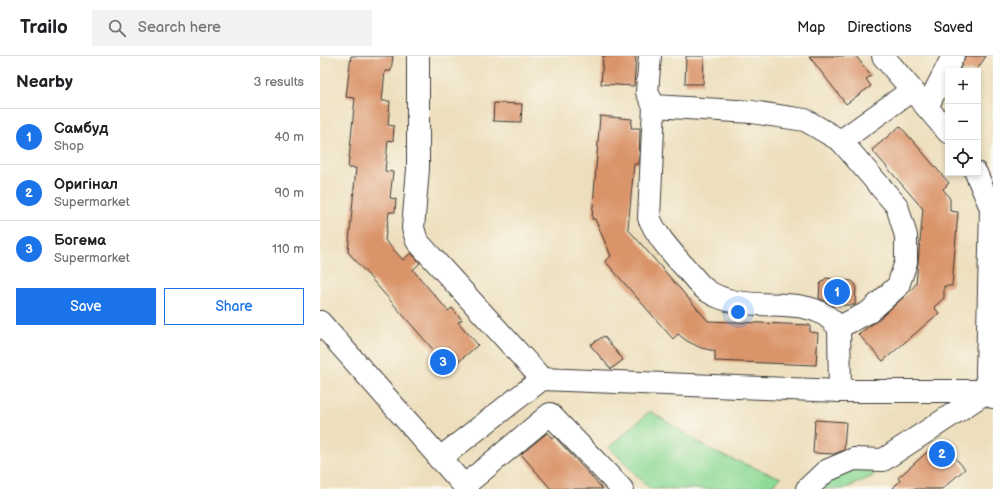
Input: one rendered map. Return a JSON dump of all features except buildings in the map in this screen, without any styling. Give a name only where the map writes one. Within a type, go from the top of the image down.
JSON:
[{"type":"main road","points":[[418,56],[418,169],[413,228],[417,241],[542,379]]},
{"type":"main road","points":[[650,56],[647,92],[654,106],[649,218],[654,231],[706,290],[726,300],[763,305],[803,307],[824,314],[839,327],[840,391]]},
{"type":"main road","points":[[884,56],[945,128]]},
{"type":"main road","points":[[927,107],[953,56]]},
{"type":"main road","points":[[841,140],[912,90]]},
{"type":"main road","points":[[654,106],[752,112],[805,120],[841,140],[897,206],[906,236],[906,262],[898,286],[869,312],[839,327]]},
{"type":"main road","points":[[977,176],[991,208],[992,230],[986,372],[990,394]]},
{"type":"main road","points":[[320,322],[465,488],[550,414],[622,489]]},
{"type":"main road","points":[[439,459],[542,379],[840,391],[990,394]]},
{"type":"main road","points":[[807,489],[826,471],[854,459],[883,460],[990,394]]},
{"type":"green space","points":[[650,411],[716,453],[781,478],[767,489],[650,489],[609,447]]},
{"type":"green space","points":[[875,468],[873,476],[843,489],[808,489],[831,472]]},
{"type":"place","name":"Самбуд","points":[[837,292]]},
{"type":"place","name":"Богема","points":[[443,362]]},
{"type":"place","name":"Оригінал","points":[[942,454]]}]
